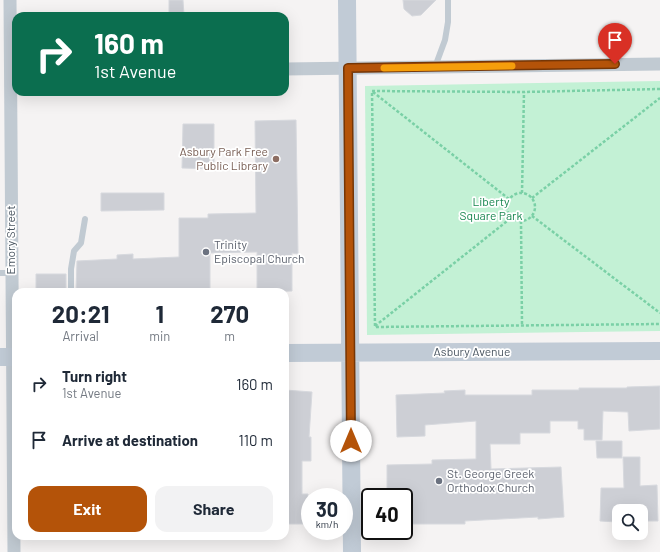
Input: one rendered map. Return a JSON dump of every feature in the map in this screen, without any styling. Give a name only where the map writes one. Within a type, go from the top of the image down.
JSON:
[{"type":"street","name":"Emory Street","points":[[10,0],[6,273],[12,474]]},
{"type":"street","points":[[347,0],[352,552]]},
{"type":"street","points":[[289,68],[660,64]]},
{"type":"street","name":"Asbury Avenue","points":[[289,353],[660,351]]},
{"type":"street","name":"Emory Street","points":[[14,540],[14,552]]},
{"type":"lane","points":[[435,67],[445,40],[448,22],[448,0]]},
{"type":"lane","points":[[71,288],[74,251],[81,243],[85,219]]},
{"type":"path","points":[[372,91],[524,92],[660,89]]},
{"type":"path","points":[[372,91],[509,199]]},
{"type":"path","points":[[372,91],[375,326]]},
{"type":"path","points":[[522,193],[524,92]]},
{"type":"path","points":[[532,198],[660,98]]},
{"type":"path","points":[[522,193],[529,195],[532,198],[535,207],[532,216],[529,219],[521,221],[511,218],[506,205],[509,199],[515,194],[522,193]]},
{"type":"path","points":[[532,216],[660,313]]},
{"type":"path","points":[[375,326],[511,218]]},
{"type":"path","points":[[521,221],[522,324]]},
{"type":"path","points":[[375,326],[660,324]]},
{"type":"green space","name":"Liberty Square Park","points":[[660,81],[660,331],[367,335],[365,86]]},
{"type":"building","points":[[169,0],[183,0],[184,12],[169,12]]},
{"type":"building","points":[[403,0],[436,0],[421,15],[412,16],[404,9]]},
{"type":"building","points":[[296,120],[298,254],[292,253],[292,291],[289,291],[289,288],[257,288],[257,252],[210,253],[210,288],[76,288],[77,261],[117,259],[117,255],[133,254],[133,259],[179,257],[179,218],[208,218],[208,214],[256,213],[255,121]]},
{"type":"building","points":[[183,124],[214,124],[214,169],[182,168]]},
{"type":"building","points":[[101,193],[164,193],[164,210],[101,211]]},
{"type":"building","points":[[36,274],[66,274],[66,288],[36,288]]},
{"type":"building","points":[[660,386],[660,429],[629,431],[628,412],[603,411],[602,440],[584,440],[584,429],[578,429],[578,421],[550,421],[550,433],[520,433],[520,444],[490,444],[491,469],[561,467],[564,517],[465,521],[465,524],[413,524],[413,488],[387,488],[387,465],[432,464],[432,460],[476,459],[476,421],[425,425],[425,436],[397,437],[396,395],[445,393],[444,391],[465,390],[465,395],[532,395],[532,390],[579,390],[579,388]]},
{"type":"building","points":[[289,390],[312,392],[309,437],[311,437],[311,461],[302,461],[301,524],[289,524]]},
{"type":"building","points":[[596,441],[622,441],[622,458],[597,458]]},
{"type":"building","points":[[623,457],[640,457],[640,486],[657,485],[658,521],[648,521],[648,504],[612,504],[612,522],[600,521],[601,488],[624,488]]},
{"type":"slow traffic","points":[[384,68],[512,66]]},
{"type":"place","name":"Asbury Park Free Public Library","points":[[276,159]]},
{"type":"place","name":"Trinity Episcopal Church","points":[[206,252]]},
{"type":"place","name":"St. George Greek Orthodox Church","points":[[439,481]]},
{"type":"route","points":[[351,441],[348,68],[615,64]]}]
